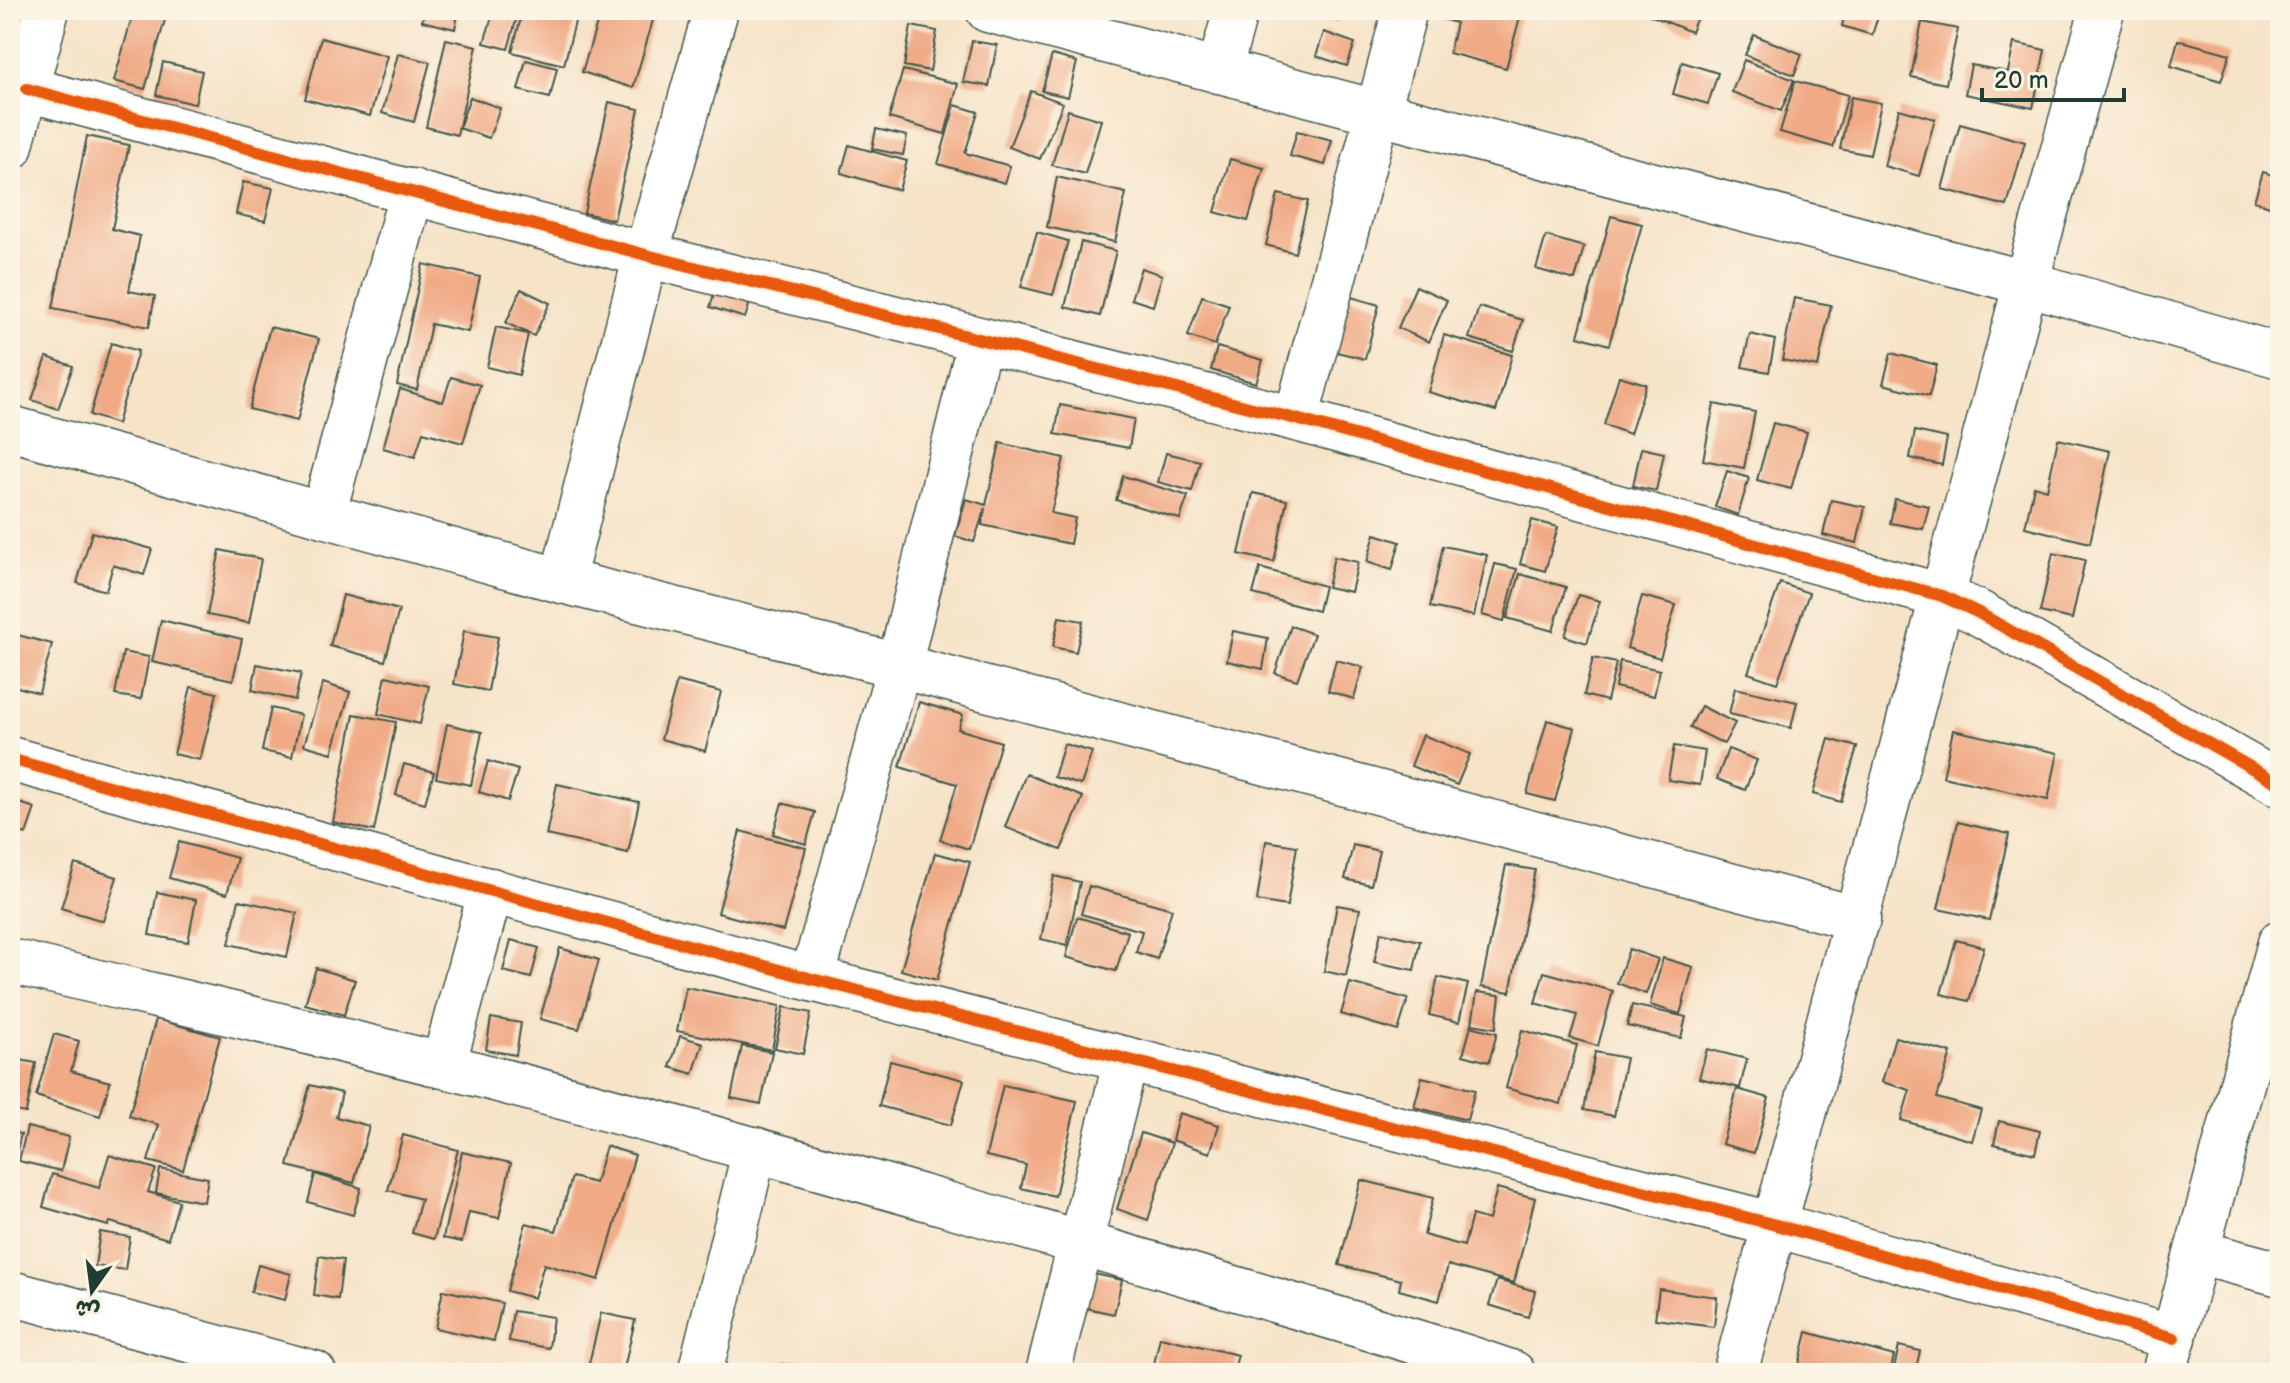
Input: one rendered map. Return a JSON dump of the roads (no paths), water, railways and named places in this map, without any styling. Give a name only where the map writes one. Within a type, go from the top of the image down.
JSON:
[{"type":"street","points":[[10,148],[47,10]]},
{"type":"street","points":[[562,581],[646,255],[716,10]]},
{"type":"street","points":[[988,10],[2026,283],[2280,356]]},
{"type":"street","points":[[1219,71],[1236,10]]},
{"type":"street","points":[[1296,419],[1405,10]]},
{"type":"street","points":[[1735,1373],[2026,283],[2102,10]]},
{"type":"street","points":[[27,89],[646,255],[1296,419],[1942,596],[1977,612],[2280,784]]},
{"type":"street","points":[[323,515],[412,191]]},
{"type":"street","points":[[812,979],[899,666],[980,340]]},
{"type":"street","points":[[10,428],[562,581],[899,666],[1858,919]]},
{"type":"street","points":[[10,759],[812,979],[1776,1225],[2169,1355],[2280,943]]},
{"type":"street","points":[[443,1066],[491,890]]},
{"type":"street","points":[[10,961],[443,1066],[755,1149],[1080,1242],[1513,1373]]},
{"type":"street","points":[[1048,1373],[1126,1059]]},
{"type":"street","points":[[700,1373],[755,1149]]},
{"type":"street","points":[[2197,1252],[2280,1274]]},
{"type":"street","points":[[10,1293],[314,1373]]}]
